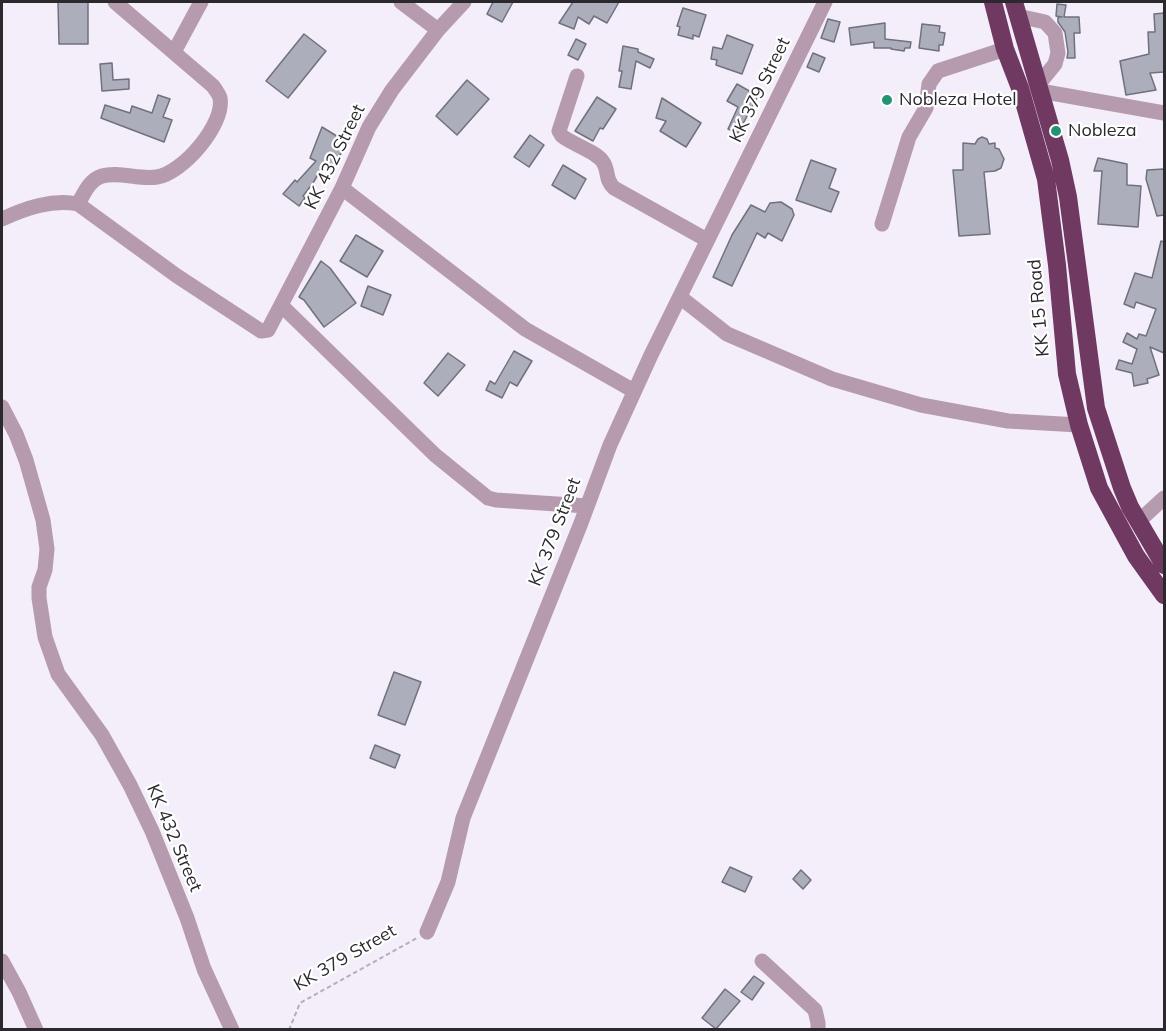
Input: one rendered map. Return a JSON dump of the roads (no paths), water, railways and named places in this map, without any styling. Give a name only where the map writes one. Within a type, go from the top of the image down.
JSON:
[{"type":"highway","name":"KK 15 Road","points":[[993,2],[1005,49],[1020,88],[1046,179],[1067,374],[1079,425],[1099,488],[1136,556],[1164,595]]},
{"type":"highway","points":[[1016,9],[1060,160],[1068,196],[1096,408],[1122,488],[1164,565]]},
{"type":"street","points":[[2,219],[50,203],[64,201],[78,204],[91,183],[103,175],[158,177],[172,172],[201,147],[219,113],[220,98],[213,86],[116,2]]},
{"type":"street","points":[[174,52],[201,2]]},
{"type":"street","points":[[401,2],[438,30]]},
{"type":"street","name":"KK 432 Street","points":[[78,204],[177,276],[261,331],[268,330],[342,188],[369,127],[392,90],[438,30],[464,2]]},
{"type":"street","name":"KK 379 Street","points":[[427,932],[448,882],[463,818],[610,445],[707,240],[825,2]]},
{"type":"street","points":[[1016,9],[1045,22],[1055,33],[1058,53],[1055,64],[1039,88],[1164,113]]},
{"type":"street","points":[[882,224],[909,137],[926,108],[929,84],[933,76],[938,71],[1005,49]]},
{"type":"street","points":[[576,76],[559,131],[562,136],[600,158],[604,164],[608,182],[614,188],[707,240]]},
{"type":"street","points":[[342,188],[525,329],[634,391]]},
{"type":"street","points":[[680,297],[727,334],[832,379],[921,405],[1008,421],[1079,425]]},
{"type":"street","points":[[282,306],[435,454],[488,498],[587,506]]},
{"type":"street","name":"KK 432 Street","points":[[2,407],[26,460],[43,520],[47,549],[39,598],[45,637],[58,674],[102,735],[130,785],[152,831],[204,969],[232,1029]]},
{"type":"street","points":[[1139,521],[1164,498]]},
{"type":"street","points":[[2,961],[36,1029]]},
{"type":"street","points":[[762,962],[815,1010],[818,1029]]},
{"type":"place","name":"Nobleza Hotel","points":[[887,100]]},
{"type":"place","name":"Nobleza","points":[[1056,131]]}]
